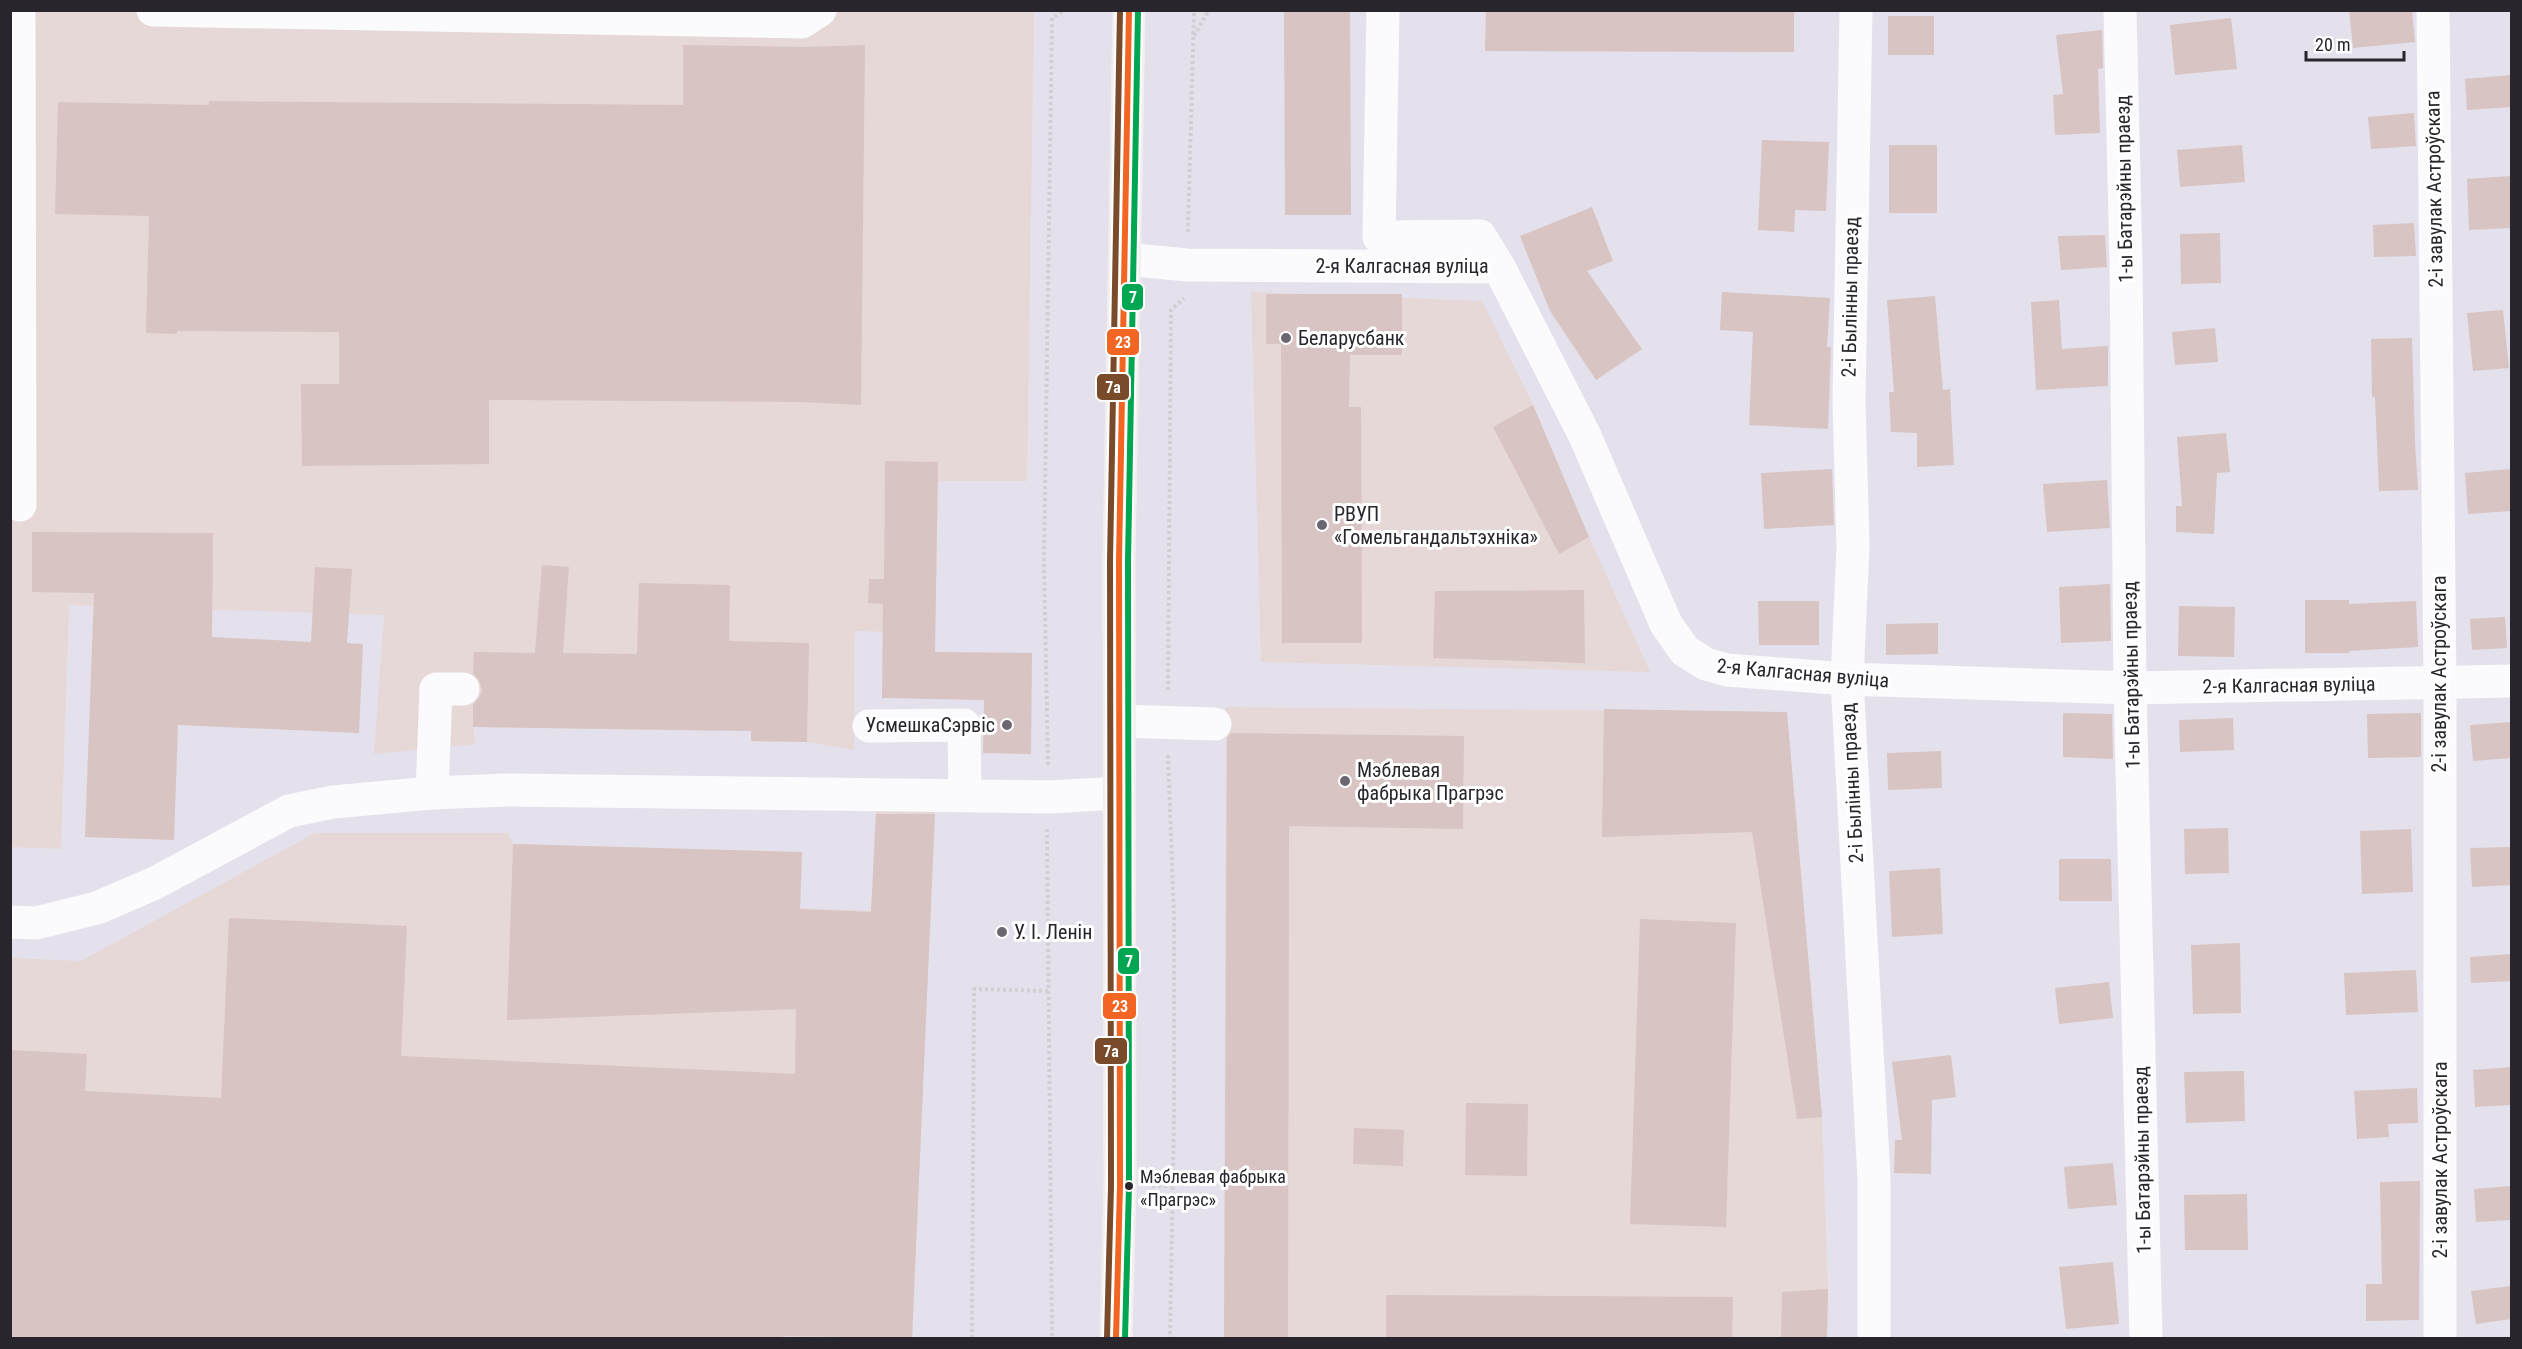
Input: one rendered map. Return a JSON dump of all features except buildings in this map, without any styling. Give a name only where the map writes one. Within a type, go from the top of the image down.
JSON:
[{"type":"main road","points":[[1116,1338],[1120,1186],[1119,561],[1129,10]]},
{"type":"street","points":[[18,10],[20,505]]},
{"type":"street","points":[[153,10],[802,22],[820,10]]},
{"type":"street","points":[[1383,10],[1379,237],[1480,236],[1500,267]]},
{"type":"street","name":"2-і Былінны праезд","points":[[1856,10],[1849,402],[1853,547],[1847,679],[1874,1179],[1874,1338]]},
{"type":"street","name":"1-ы Батарэйны праезд","points":[[2120,10],[2126,262],[2130,688],[2146,1338]]},
{"type":"street","name":"2-і завулак Астроўскага","points":[[2433,10],[2440,682],[2440,1338]]},
{"type":"street","name":"2-я Калгасная вуліца","points":[[1125,259],[1187,265],[1500,267],[1585,436],[1666,624],[1685,651],[1706,664],[1727,670],[1847,679],[2130,688],[2511,681]]},
{"type":"street","points":[[432,793],[436,689],[463,688]]},
{"type":"street","points":[[1120,721],[1215,724]]},
{"type":"street","points":[[869,726],[964,725],[965,795]]},
{"type":"street","points":[[10,922],[36,923],[97,908],[155,883],[289,811],[333,802],[432,793],[620,791],[1049,797],[1119,793]]},
{"type":"path","points":[[1052,1338],[1046,856],[1049,797],[1044,562],[1052,18],[1065,10]]},
{"type":"path","points":[[1170,1338],[1174,1113],[1174,918],[1167,723],[1171,310],[1186,296],[1194,10]]},
{"type":"path","points":[[1193,36],[1209,10]]},
{"type":"path","points":[[972,1338],[974,989],[1048,991]]},
{"type":"shaded area","points":[[11,11],[1034,11],[1027,481],[938,481],[935,633],[855,631],[854,750],[807,742],[751,741],[751,719],[715,719],[715,731],[473,727],[476,744],[374,754],[384,615],[69,605],[61,849],[11,847]]},
{"type":"shaded area","name":"РВУП «Гомельгандальтэхніка»","points":[[1251,292],[1482,301],[1533,405],[1650,672],[1261,662]]},
{"type":"shaded area","name":"Мэблевая фабрыка Прагрэс","points":[[1226,707],[1787,712],[1822,1117],[1828,1289],[1827,1338],[1224,1338]]},
{"type":"shaded area","points":[[876,806],[935,808],[912,1338],[11,1338],[11,958],[81,961],[315,833],[508,833],[513,844],[802,852],[800,908],[871,911]]},
{"type":"transit line","name":"7а","points":[[1107,1338],[1111,1186],[1110,561],[1120,10]]},
{"type":"transit line","name":"23","points":[[1116,1338],[1120,1186],[1119,561],[1129,10]]},
{"type":"transit line","name":"7","points":[[1125,1338],[1129,1186],[1128,561],[1138,10]]},
{"type":"place","name":"Беларусбанк","points":[[1286,338]]},
{"type":"place","name":"РВУП «Гомельгандальтэхніка»","points":[[1322,525]]},
{"type":"place","name":"УсмешкаСэрвіс","points":[[1007,725]]},
{"type":"place","name":"Мэблевая фабрыка Прагрэс","points":[[1345,781]]},
{"type":"place","name":"У. І. Ленін","points":[[1002,932]]},
{"type":"place","name":"Мэблевая фабрыка «Прагрэс»","points":[[1129,1186]]}]
